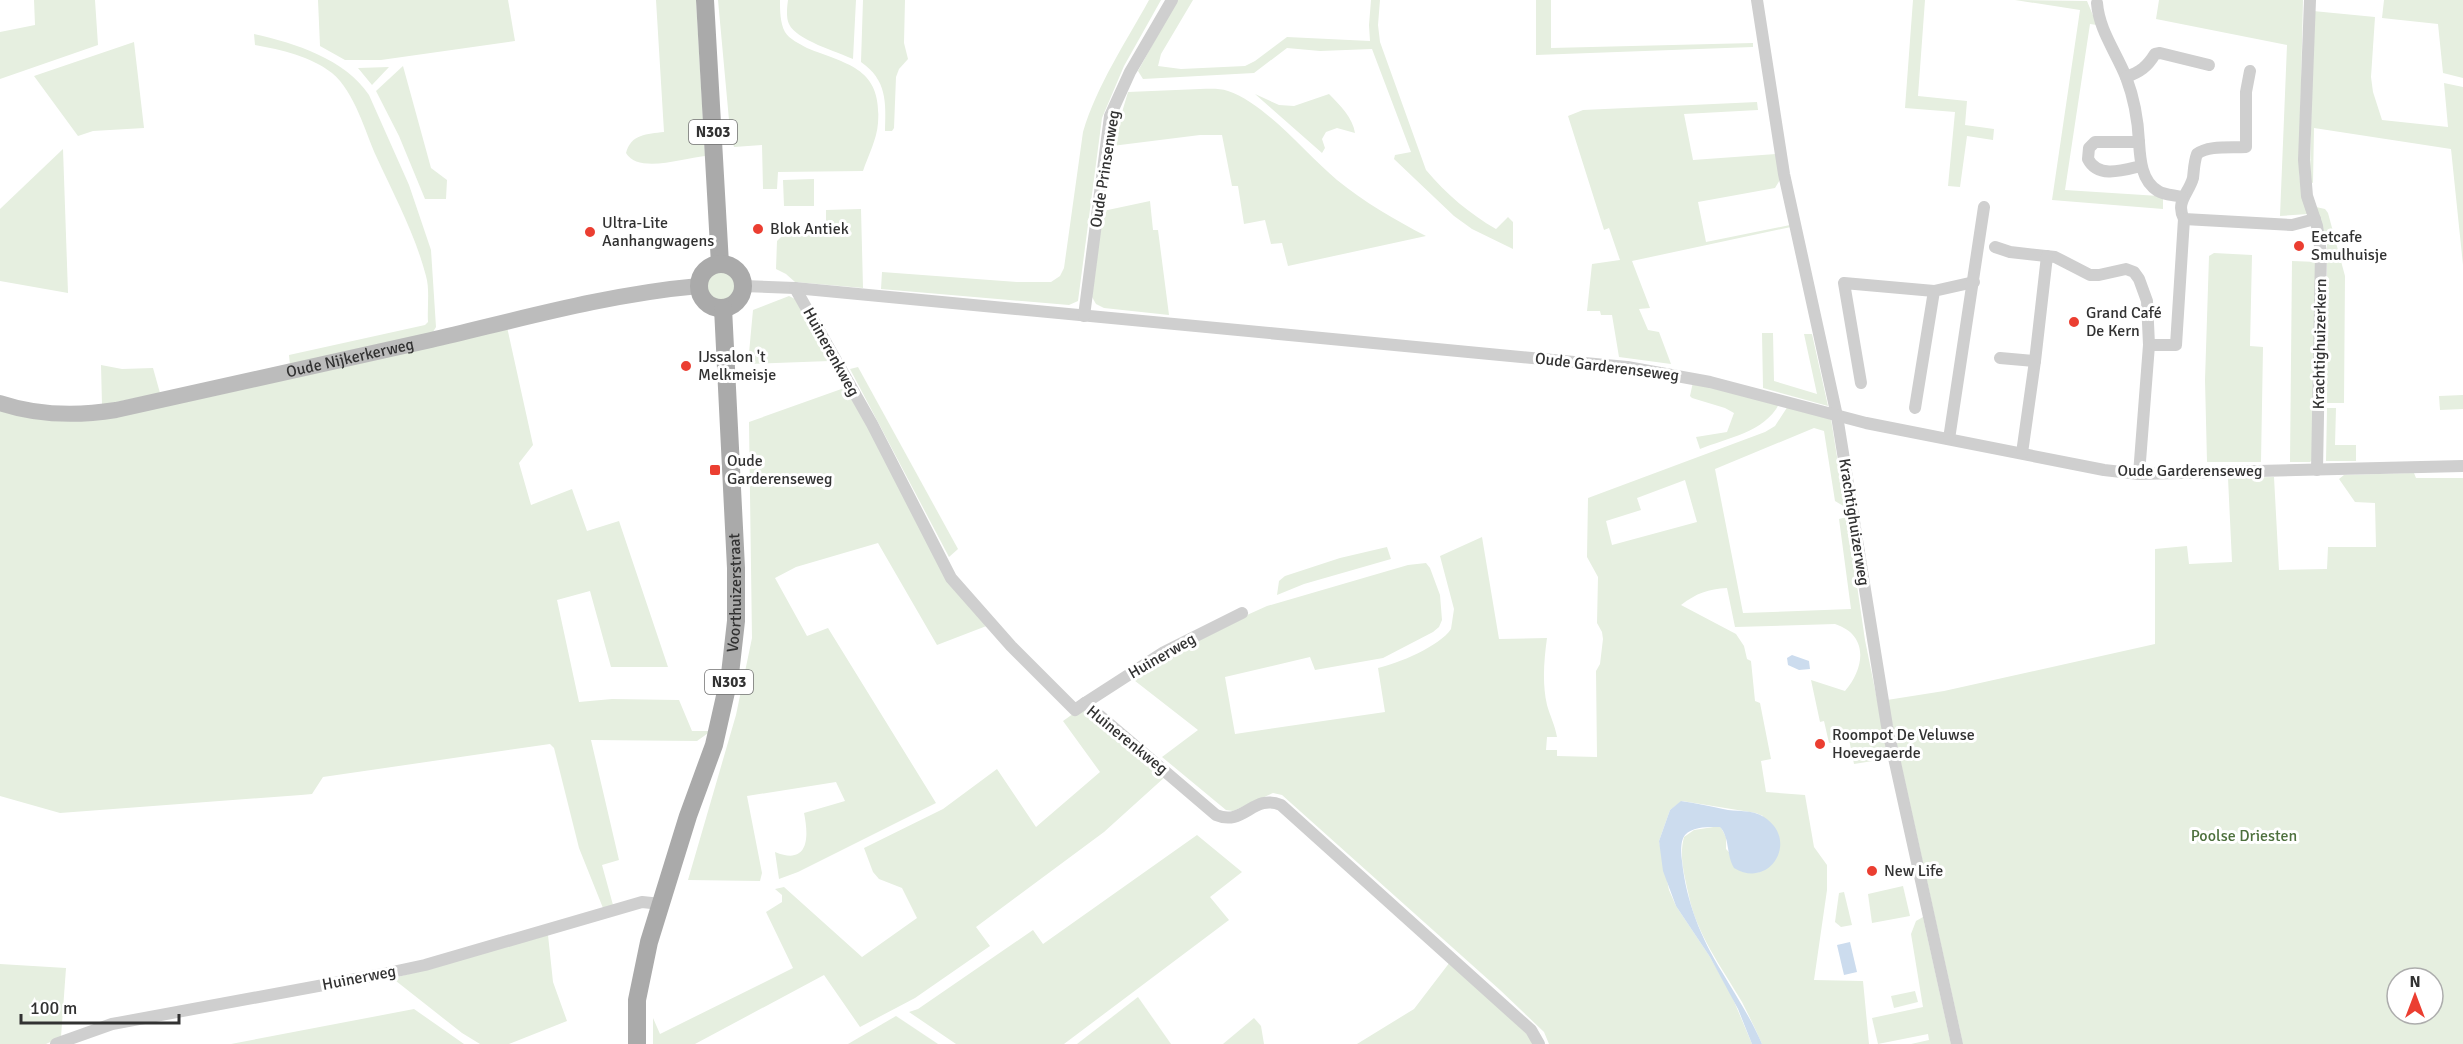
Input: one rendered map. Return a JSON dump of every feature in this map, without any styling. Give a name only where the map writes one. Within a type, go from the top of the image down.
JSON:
[{"type":"main road","name":"N303","points":[[705,0],[720,264]]},
{"type":"main road","points":[[720,264],[734,268],[742,279],[743,286],[737,301],[723,308],[713,306],[705,300],[699,286],[704,273],[720,264]]},
{"type":"main road","name":"Voorthuizerstraat","points":[[637,1044],[637,1000],[649,942],[666,898],[721,719],[730,674],[736,621],[736,568],[723,308]]},
{"type":"street","name":"Oude Prinsenweg","points":[[1084,316],[1110,116],[1130,72],[1172,0]]},
{"type":"street","name":"Krachtighuizerweg","points":[[1757,0],[1784,174],[1837,416],[1887,726],[1957,1044]]},
{"type":"street","name":"Krachtighuizerkern","points":[[2310,0],[2304,160],[2307,196],[2321,253],[2317,470]]},
{"type":"street","points":[[2097,3],[2107,40],[2126,77],[2136,111],[2141,166],[2154,189],[2182,197]]},
{"type":"street","points":[[2126,77],[2141,71],[2150,64],[2155,54],[2160,53],[2209,65]]},
{"type":"street","points":[[2149,345],[2176,345],[2184,219],[2182,197],[2190,187],[2195,157],[2200,151],[2246,147],[2247,92],[2250,71]]},
{"type":"street","points":[[2139,142],[2095,142],[2089,148],[2088,159],[2095,168],[2111,172],[2141,166]]},
{"type":"street","points":[[1949,439],[1984,207]]},
{"type":"street","points":[[2184,219],[2292,225],[2314,219]]},
{"type":"street","points":[[1995,247],[2010,252],[2055,257],[2090,275],[2126,269],[2139,279],[2147,301],[2149,345],[2139,474]]},
{"type":"street","points":[[2022,453],[2047,256]]},
{"type":"street","points":[[1861,383],[1844,284],[1934,291],[1974,282]]},
{"type":"street","name":"Oude Nijkerkerweg","points":[[0,403],[56,413],[81,414],[116,410],[434,339],[539,313],[648,291],[699,286]]},
{"type":"street","name":"Oude Garderenseweg","points":[[743,286],[795,288],[1627,367],[1710,382],[1837,416],[2104,470],[2139,474],[2463,466]]},
{"type":"street","name":"Huinerenkweg","points":[[795,288],[872,424],[951,578],[1011,646],[1075,710],[1084,703],[1216,815],[1224,819],[1234,819],[1259,803],[1271,801],[1281,805],[1531,1030],[1539,1044]]},
{"type":"street","points":[[1915,408],[1934,291]]},
{"type":"street","points":[[2000,358],[2035,361]]},
{"type":"street","name":"Huinerweg","points":[[1084,703],[1164,652],[1242,613]]},
{"type":"street","name":"Huinerweg","points":[[56,1044],[112,1024],[394,972],[642,902],[666,898]]},
{"type":"green space","points":[[34,0],[95,0],[98,45],[0,79],[0,32],[35,25]]},
{"type":"green space","points":[[318,0],[508,0],[515,41],[381,60],[345,60],[320,46]]},
{"type":"green space","points":[[656,0],[696,0],[705,156],[651,164],[640,163],[626,153],[632,142],[640,136],[664,132]]},
{"type":"green space","points":[[718,0],[780,0],[782,25],[789,37],[807,48],[849,65],[860,71],[868,80],[874,90],[878,105],[878,123],[863,171],[778,172],[777,189],[763,189],[762,145],[734,147],[730,131]]},
{"type":"green space","points":[[788,0],[856,0],[853,59],[818,45],[793,30],[787,19]]},
{"type":"green space","points":[[863,0],[905,0],[904,43],[908,59],[899,69],[896,77],[892,131],[885,131],[885,101],[880,84],[870,69],[861,62]]},
{"type":"green space","points":[[1149,0],[1161,0],[1124,66],[1102,118],[1078,301],[1069,305],[881,289],[882,272],[1017,282],[1051,282],[1060,276],[1064,268],[1083,132],[1104,81]]},
{"type":"green space","points":[[1177,0],[1193,0],[1161,54],[1158,66],[1181,69],[1245,66],[1287,37],[1370,41],[1371,0],[1380,0],[1378,25],[1380,42],[1426,170],[1459,203],[1496,229],[1508,217],[1513,222],[1513,249],[1472,229],[1454,216],[1394,159],[1395,155],[1411,152],[1372,49],[1320,51],[1287,48],[1254,73],[1143,79],[1138,71]]},
{"type":"green space","points":[[1536,0],[1551,0],[1551,48],[1753,43],[1753,47],[1536,55]]},
{"type":"green space","points":[[1913,0],[1925,0],[1918,96],[1967,101],[1965,125],[1994,129],[1993,140],[1967,136],[1960,187],[1948,186],[1955,112],[1905,108]]},
{"type":"green space","points":[[2015,0],[2087,1],[2097,25],[2090,24],[2065,190],[2159,196],[2163,197],[2163,209],[2052,200],[2080,10]]},
{"type":"green space","points":[[2159,0],[2303,0],[2299,168],[2308,214],[2280,216],[2287,45],[2156,19]]},
{"type":"green space","points":[[2384,0],[2463,0],[2463,78],[2443,73],[2438,24],[2382,18]]},
{"type":"green space","points":[[2313,11],[2375,17],[2371,77],[2382,120],[2448,127],[2444,83],[2463,87],[2463,265],[2451,149],[2314,128],[2313,183],[2310,182]]},
{"type":"green space","points":[[254,34],[286,42],[318,54],[347,72],[369,95],[409,185],[431,250],[436,327],[431,335],[290,365],[289,355],[425,325],[428,322],[428,287],[410,230],[359,113],[347,91],[332,73],[314,62],[255,45]]},
{"type":"green space","points":[[134,42],[144,128],[93,131],[78,136],[34,76]]},
{"type":"green space","points":[[403,66],[431,168],[447,180],[446,199],[425,199],[399,136],[376,91]]},
{"type":"green space","points":[[389,67],[372,85],[358,68]]},
{"type":"green space","points":[[1200,89],[1228,91],[1256,106],[1347,188],[1426,236],[1288,266],[1282,243],[1271,244],[1265,220],[1244,224],[1238,186],[1232,186],[1222,135],[1200,135],[1112,146],[1128,92]]},
{"type":"green space","points":[[1255,94],[1279,105],[1294,106],[1329,94],[1349,117],[1355,133],[1337,128],[1326,132],[1322,139],[1325,148],[1322,153]]},
{"type":"green space","points":[[1757,102],[1758,110],[1684,114],[1693,160],[1776,154],[1781,178],[1775,188],[1698,202],[1706,242],[1790,225],[1791,227],[1632,261],[1650,308],[1639,309],[1648,330],[1659,332],[1671,364],[1619,357],[1612,315],[1601,315],[1600,311],[1587,311],[1592,264],[1620,260],[1609,228],[1604,230],[1568,116],[1583,110]]},
{"type":"green space","points":[[63,149],[68,293],[0,281],[0,209]]},
{"type":"green space","points":[[814,179],[814,206],[784,206],[783,180]]},
{"type":"green space","points":[[1150,201],[1153,230],[1158,230],[1169,315],[1104,308],[1096,304],[1092,297],[1103,211]]},
{"type":"green space","points":[[2316,207],[2325,209],[2328,213],[2345,276],[2344,403],[2327,403],[2327,246]]},
{"type":"green space","points":[[861,209],[863,288],[795,282],[776,269],[777,241],[786,232],[826,230],[826,210]]},
{"type":"green space","points":[[2214,253],[2252,255],[2250,346],[2263,347],[2261,462],[2207,462],[2205,380],[2209,256]]},
{"type":"green space","points":[[2292,261],[2318,262],[2314,459],[2310,462],[2290,462]]},
{"type":"green space","points":[[721,271],[732,275],[736,286],[732,297],[721,301],[710,297],[706,286],[710,275]]},
{"type":"green space","points":[[789,296],[795,299],[830,361],[748,364],[753,310]]},
{"type":"green space","points":[[507,327],[533,445],[519,463],[531,505],[572,489],[587,531],[619,521],[668,667],[611,667],[590,591],[557,600],[579,702],[612,699],[679,700],[692,731],[711,731],[697,741],[591,740],[619,860],[602,865],[613,905],[603,908],[579,848],[554,748],[550,744],[323,777],[312,794],[60,813],[0,796],[0,407],[55,417]]},
{"type":"green space","points":[[1762,333],[1773,333],[1774,381],[1817,394],[1804,334],[1812,334],[1828,406],[1763,388]]},
{"type":"green space","points":[[101,365],[122,369],[153,368],[160,393],[102,405]]},
{"type":"green space","points":[[858,367],[958,549],[949,557],[850,369]]},
{"type":"green space","points":[[1693,382],[1779,404],[1773,414],[1755,428],[1700,449],[1696,437],[1727,432],[1734,413],[1692,398],[1690,396]]},
{"type":"green space","points":[[847,387],[930,545],[989,625],[937,645],[878,543],[796,567],[775,578],[807,636],[828,628],[936,803],[798,872],[779,879],[775,852],[795,855],[804,847],[806,831],[804,813],[845,801],[836,782],[747,796],[762,873],[760,881],[688,880],[736,715],[752,638],[749,422]]},
{"type":"green space","points":[[2463,395],[2463,409],[2440,410],[2439,396]]},
{"type":"green space","points":[[1788,406],[1831,419],[1845,507],[1835,501],[1824,431],[1814,428],[1715,469],[1743,613],[1851,609],[1839,519],[1847,517],[1865,640],[1887,749],[1879,760],[1854,764],[1849,739],[1829,743],[1824,721],[1820,722],[1811,680],[1845,691],[1852,682],[1860,663],[1858,644],[1854,636],[1846,629],[1835,624],[1735,627],[1727,588],[1703,592],[1681,605],[1736,634],[1744,646],[1747,659],[1751,661],[1755,701],[1760,703],[1771,759],[1761,761],[1766,792],[1805,795],[1814,847],[1827,865],[1827,890],[1814,980],[1863,981],[1869,1044],[1762,1044],[1742,1002],[1703,936],[1692,907],[1684,871],[1682,851],[1684,837],[1694,830],[1720,826],[1726,837],[1726,849],[1749,873],[1761,872],[1763,816],[1756,813],[1682,801],[1670,810],[1659,841],[1669,890],[1676,906],[1710,957],[1731,994],[1752,1044],[1549,1044],[1544,1032],[1500,990],[1282,795],[1273,793],[1233,811],[1226,810],[1162,757],[1198,730],[1130,677],[1227,624],[1267,606],[1408,565],[1426,563],[1440,595],[1442,620],[1433,632],[1383,658],[1315,670],[1310,657],[1225,677],[1235,734],[1385,712],[1378,668],[1396,663],[1428,648],[1451,629],[1454,609],[1440,556],[1482,537],[1499,639],[1547,638],[1544,688],[1557,737],[1547,737],[1546,750],[1557,750],[1557,756],[1597,757],[1596,671],[1600,664],[1603,639],[1597,623],[1598,577],[1587,557],[1588,498],[1765,432],[1775,426]],"holes":[[[1685,480],[1697,522],[1612,545],[1606,521],[1641,510],[1637,498]]]},
{"type":"green space","points":[[2327,408],[2336,408],[2335,445],[2356,445],[2356,461],[2326,461]]},
{"type":"green space","name":"Poolse Driesten","points":[[2414,473],[2416,478],[2463,478],[2463,1044],[1963,1044],[1887,700],[1944,691],[2155,644],[2155,549],[2187,546],[2189,564],[2232,562],[2228,478],[2274,477],[2279,570],[2327,569],[2328,547],[2376,547],[2375,503],[2355,502],[2339,479],[2344,475]]},
{"type":"green space","points":[[1387,547],[1391,559],[1304,584],[1277,595],[1279,581],[1285,576],[1340,558]]},
{"type":"green space","points":[[1084,706],[1166,776],[1104,832],[976,927],[990,946],[915,998],[860,1027],[824,975],[695,1044],[653,1044],[653,1018],[660,1034],[793,968],[766,912],[782,902],[782,895],[775,889],[784,887],[862,957],[917,918],[902,888],[879,879],[873,872],[864,848],[943,809],[997,769],[1036,827],[1100,772],[1063,721]]},
{"type":"green space","points":[[1197,835],[1242,872],[1210,897],[1229,920],[1064,1044],[956,1044],[909,1012],[918,1009],[1033,930],[1043,944]]},
{"type":"green space","points":[[1903,886],[1910,916],[1872,923],[1868,894]]},
{"type":"green space","points":[[1844,892],[1852,925],[1841,927],[1835,922],[1839,893]]},
{"type":"green space","points":[[1923,917],[1951,1044],[1911,1044],[1929,1040],[1928,1034],[1878,1044],[1872,1018],[1923,1007],[1911,934],[1916,921]]},
{"type":"green space","points":[[548,935],[553,982],[567,1021],[509,1044],[480,1044],[462,1033],[396,981],[398,977]]},
{"type":"green space","points":[[1450,962],[1538,1044],[1357,1044],[1414,1009]]},
{"type":"green space","points":[[0,964],[66,968],[61,1037],[46,1044],[0,1044]]},
{"type":"green space","points":[[1915,991],[1918,1002],[1894,1008],[1891,996]]},
{"type":"green space","points":[[1138,997],[1171,1044],[1077,1044]]},
{"type":"green space","points":[[414,1009],[464,1044],[231,1044]]},
{"type":"green space","points":[[896,1016],[938,1044],[848,1044]]},
{"type":"green space","points":[[1254,1018],[1261,1026],[1264,1044],[1223,1044]]},
{"type":"water","points":[[1792,655],[1809,661],[1810,669],[1799,670],[1788,665],[1787,658]]},
{"type":"water","points":[[1681,801],[1759,814],[1775,827],[1780,838],[1780,849],[1776,859],[1769,868],[1759,873],[1747,873],[1734,868],[1725,836],[1720,827],[1688,832],[1683,838],[1681,848],[1687,890],[1701,932],[1762,1044],[1752,1044],[1738,1009],[1710,957],[1676,906],[1663,871],[1659,841],[1670,810]]},
{"type":"water","points":[[1850,942],[1857,972],[1844,975],[1837,945]]},
{"type":"place","name":"Blok Antiek","points":[[758,229]]},
{"type":"place","name":"Ultra-Lite Aanhangwagens","points":[[590,232]]},
{"type":"place","name":"Eetcafe Smulhuisje","points":[[2299,246]]},
{"type":"place","name":"Grand Café De Kern","points":[[2074,322]]},
{"type":"place","name":"IJssalon 't Melkmeisje","points":[[686,366]]},
{"type":"place","name":"Oude Garderenseweg","points":[[715,470]]},
{"type":"place","name":"Roompot De Veluwse Hoevegaerde","points":[[1820,744]]},
{"type":"place","name":"New Life","points":[[1872,871]]}]
